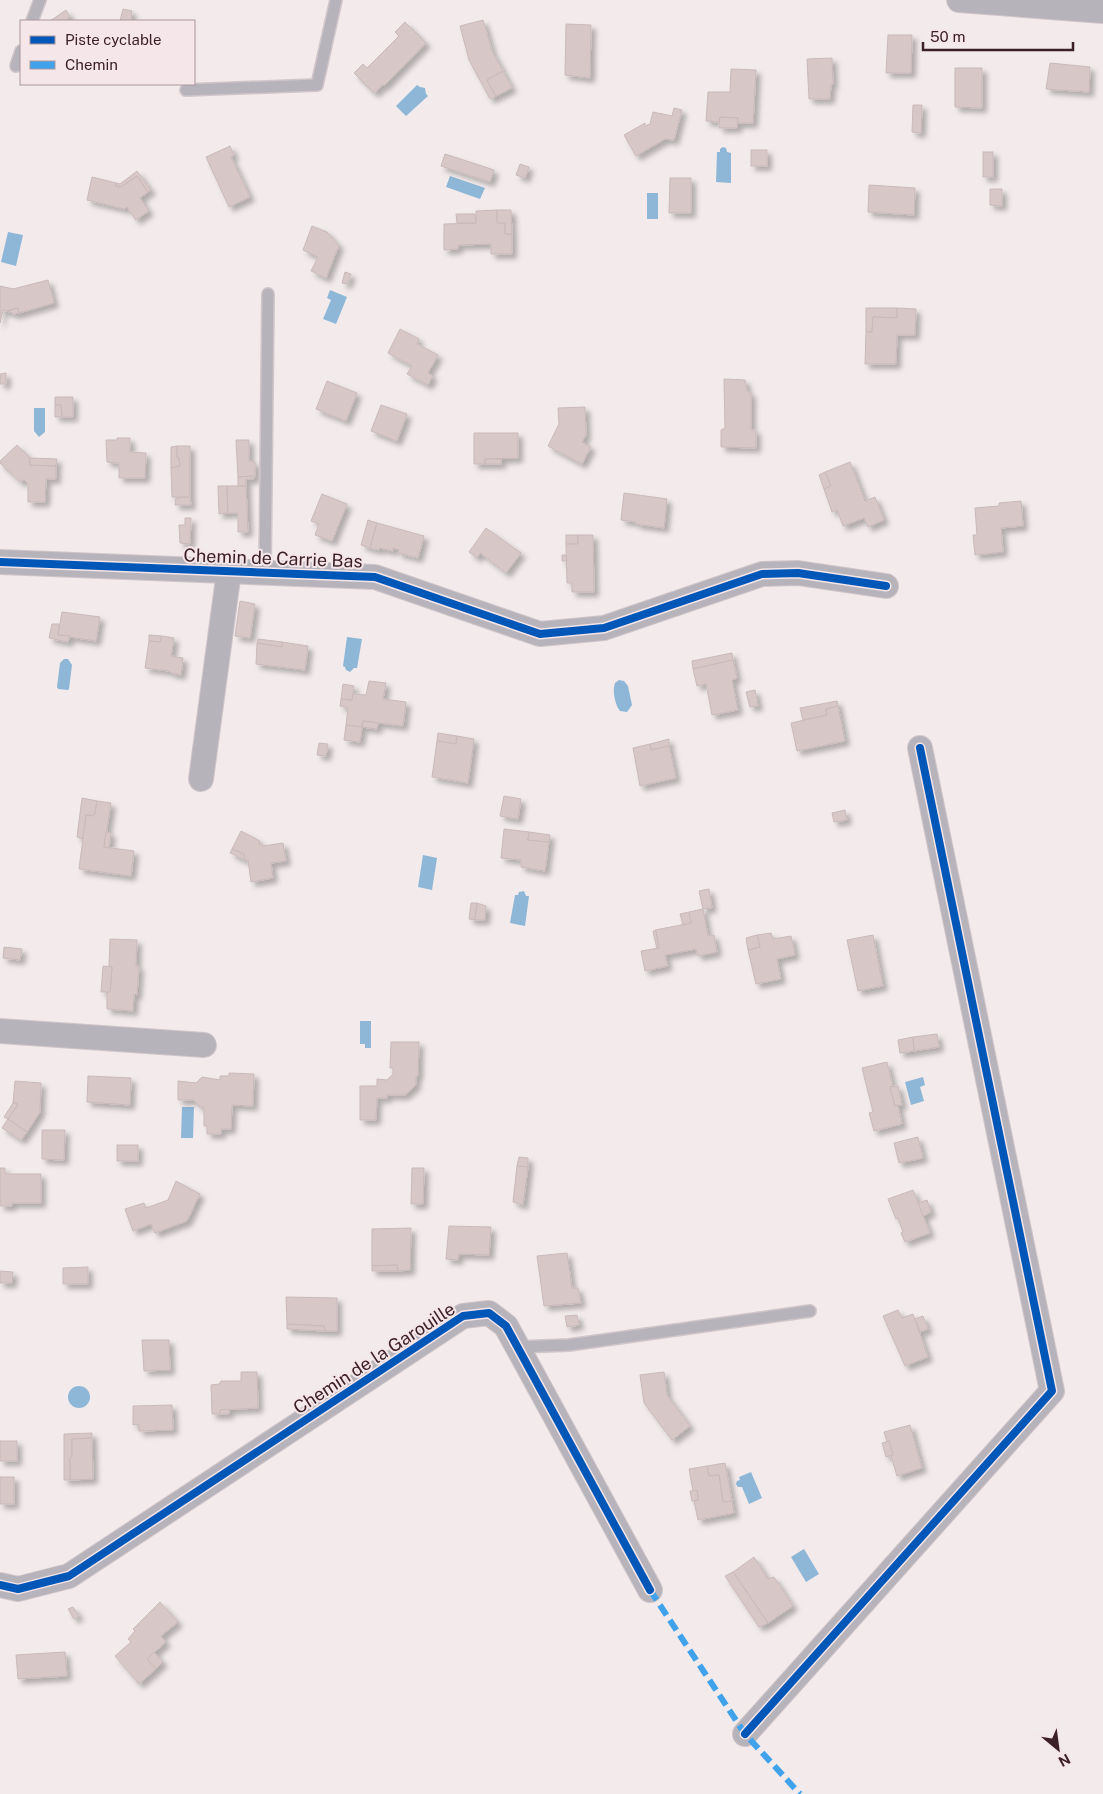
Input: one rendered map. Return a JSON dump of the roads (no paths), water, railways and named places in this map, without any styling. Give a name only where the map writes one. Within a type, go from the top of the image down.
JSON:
[{"type":"street","points":[[959,0],[1103,10]]},
{"type":"street","name":"Chemin de Carrie Bas","points":[[0,562],[375,576],[540,634],[604,628],[762,574],[798,573],[886,586]]},
{"type":"street","points":[[201,780],[230,571]]},
{"type":"street","points":[[745,1734],[1052,1391],[920,748]]},
{"type":"street","points":[[0,1031],[204,1044]]},
{"type":"street","name":"Chemin de la Garouille","points":[[0,1585],[18,1589],[69,1576],[463,1316],[489,1313],[506,1326],[650,1590]]},
{"type":"lane","points":[[32,20],[40,0]]},
{"type":"lane","points":[[186,90],[317,86],[336,0]]},
{"type":"lane","points":[[16,66],[20,54]]},
{"type":"lane","points":[[265,572],[268,294]]},
{"type":"lane","points":[[518,1347],[569,1345],[810,1311]]},
{"type":"water","points":[[417,85],[425,88],[428,96],[406,116],[396,106]]},
{"type":"water","points":[[726,148],[727,152],[731,153],[731,183],[716,182],[717,152],[720,152],[720,149]]},
{"type":"water","points":[[450,176],[485,188],[480,199],[446,187]]},
{"type":"water","points":[[647,193],[658,193],[658,219],[647,219]]},
{"type":"water","points":[[8,232],[23,235],[16,266],[1,262]]},
{"type":"water","points":[[330,290],[347,297],[336,324],[323,319],[331,300],[327,298]]},
{"type":"water","points":[[34,408],[45,408],[45,432],[39,437],[34,431]]},
{"type":"water","points":[[347,637],[362,639],[357,668],[350,672],[343,666]]},
{"type":"water","points":[[64,659],[68,659],[72,665],[68,690],[58,689],[57,687],[60,663]]},
{"type":"water","points":[[619,680],[624,681],[628,686],[632,705],[627,712],[620,711],[615,702],[614,686]]},
{"type":"water","points":[[423,855],[437,858],[432,890],[418,887]]},
{"type":"water","points":[[524,891],[526,896],[529,896],[525,926],[510,923],[515,895]]},
{"type":"water","points":[[360,1021],[371,1021],[371,1048],[365,1048],[365,1044],[360,1044]]},
{"type":"water","points":[[923,1077],[925,1085],[920,1087],[924,1101],[911,1105],[905,1082]]},
{"type":"water","points":[[182,1107],[194,1107],[193,1138],[181,1138]]},
{"type":"water","points":[[79,1386],[87,1389],[90,1397],[87,1405],[79,1408],[71,1405],[68,1397],[71,1389]]},
{"type":"water","points":[[751,1472],[762,1498],[749,1504],[742,1487],[738,1487],[736,1484],[740,1480],[739,1477]]},
{"type":"water","points":[[804,1549],[819,1574],[806,1582],[791,1557]]}]
